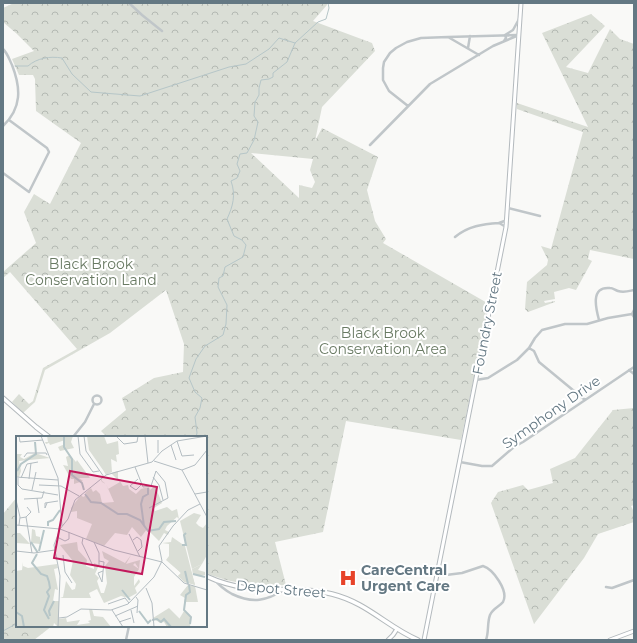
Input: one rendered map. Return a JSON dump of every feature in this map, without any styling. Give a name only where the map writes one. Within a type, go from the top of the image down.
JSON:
[{"type":"highway","points":[[3,398],[48,436]]},
{"type":"highway","name":"Depot Street","points":[[207,576],[230,585],[247,588],[315,590],[344,597],[368,609],[408,636],[418,640]]},
{"type":"main road","name":"Foundry Street","points":[[424,640],[506,227],[521,3]]},
{"type":"main road","points":[[388,640],[397,629]]},
{"type":"main road","points":[[610,640],[634,630]]},
{"type":"street","points":[[129,3],[162,31]]},
{"type":"street","points":[[505,35],[513,30],[520,17]]},
{"type":"street","points":[[504,41],[506,39],[505,35]]},
{"type":"street","points":[[408,106],[391,93],[385,85],[382,71],[386,59],[396,48],[421,38],[519,35]]},
{"type":"street","points":[[370,145],[430,84],[496,44],[513,39],[519,35]]},
{"type":"street","points":[[468,48],[470,36]]},
{"type":"street","points":[[448,37],[479,55]]},
{"type":"street","points":[[3,49],[7,54],[17,79],[18,89],[16,105],[9,120],[3,126]]},
{"type":"street","points":[[3,173],[29,192],[49,153],[47,148],[9,120]]},
{"type":"street","points":[[508,208],[540,216]]},
{"type":"street","points":[[455,237],[461,231],[473,227],[500,223],[507,220]]},
{"type":"street","points":[[500,223],[506,227]]},
{"type":"street","points":[[599,320],[595,299],[601,290],[606,288],[620,292],[634,290]]},
{"type":"street","points":[[476,380],[488,378],[517,360],[529,348],[542,330],[565,324],[587,324],[599,320],[633,315],[634,310]]},
{"type":"street","points":[[529,348],[534,351],[539,362],[585,400]]},
{"type":"street","name":"Symphony Drive","points":[[460,462],[487,467],[495,464],[514,447],[634,367]]},
{"type":"street","points":[[629,370],[634,374]]},
{"type":"street","points":[[74,436],[85,422],[94,404]]},
{"type":"street","points":[[437,574],[446,575],[462,573],[481,566],[487,568],[493,574],[503,589],[505,595],[502,602],[490,614],[486,640]]},
{"type":"street","points":[[215,580],[220,587],[226,591],[251,601],[269,597],[287,589]]},
{"type":"street","points":[[606,587],[612,588],[633,581],[634,586]]},
{"type":"street","points":[[126,640],[129,627]]},
{"type":"green space","points":[[14,3],[327,3],[327,5],[313,21],[372,43],[375,51],[322,107],[315,141],[322,128],[378,157],[367,190],[375,221],[386,239],[383,243],[489,304],[461,440],[346,421],[323,532],[275,542],[286,585],[245,584],[226,580],[207,573],[207,436],[106,436],[101,431],[126,410],[122,398],[154,378],[183,372],[184,344],[166,290],[110,333],[45,370],[35,402],[23,413],[12,402],[19,394],[29,404],[33,401],[43,368],[77,349],[10,272],[3,278],[3,272],[36,243],[24,212],[34,194],[50,204],[81,143],[36,111],[35,79],[33,75],[19,75],[12,59],[34,51],[3,22],[3,8]],"holes":[[[251,153],[313,159],[310,170],[315,182],[312,188],[299,185],[299,198]]]},
{"type":"green space","points":[[591,14],[605,26],[566,67],[588,73],[610,29],[620,39],[634,44],[634,259],[590,250],[588,259],[592,261],[576,290],[569,288],[554,292],[555,299],[544,301],[545,303],[555,302],[528,312],[525,309],[527,282],[547,265],[548,260],[541,246],[551,249],[583,132],[517,109],[517,103],[588,127],[542,33]]},
{"type":"green space","points":[[634,408],[634,505],[631,506],[634,512],[634,522],[598,534],[584,558],[534,624],[491,503],[498,492],[523,485],[528,490],[553,483],[550,469],[575,458],[613,410]]},
{"type":"green space","points":[[16,498],[16,627],[51,627],[34,640],[3,640],[3,514]]},
{"type":"waterway","points":[[196,436],[195,417],[200,408],[202,398],[195,392],[189,378],[196,359],[205,346],[223,335],[226,324],[227,305],[218,287],[219,278],[223,276],[225,267],[243,257],[246,245],[242,240],[234,236],[227,219],[233,200],[233,186],[231,181],[237,178],[240,171],[237,164],[240,154],[247,153],[254,140],[258,122],[254,116],[255,102],[259,95],[261,80],[273,77],[273,73],[287,62],[295,43],[318,22],[326,19],[329,8],[328,3]]},
{"type":"waterway","points":[[15,66],[28,66],[35,61],[44,58],[62,58],[72,74],[91,92],[140,96],[229,67],[246,64],[269,49],[279,38],[295,43]]},
{"type":"waterway","points":[[3,631],[16,624]]},
{"type":"place","name":"CareCentral Urgent Care","points":[[348,578]]},
{"type":"park label","name":"Black Brook Conservation Land","points":[[91,272]]},
{"type":"park label","name":"Black Brook Conservation Area","points":[[383,342]]}]
